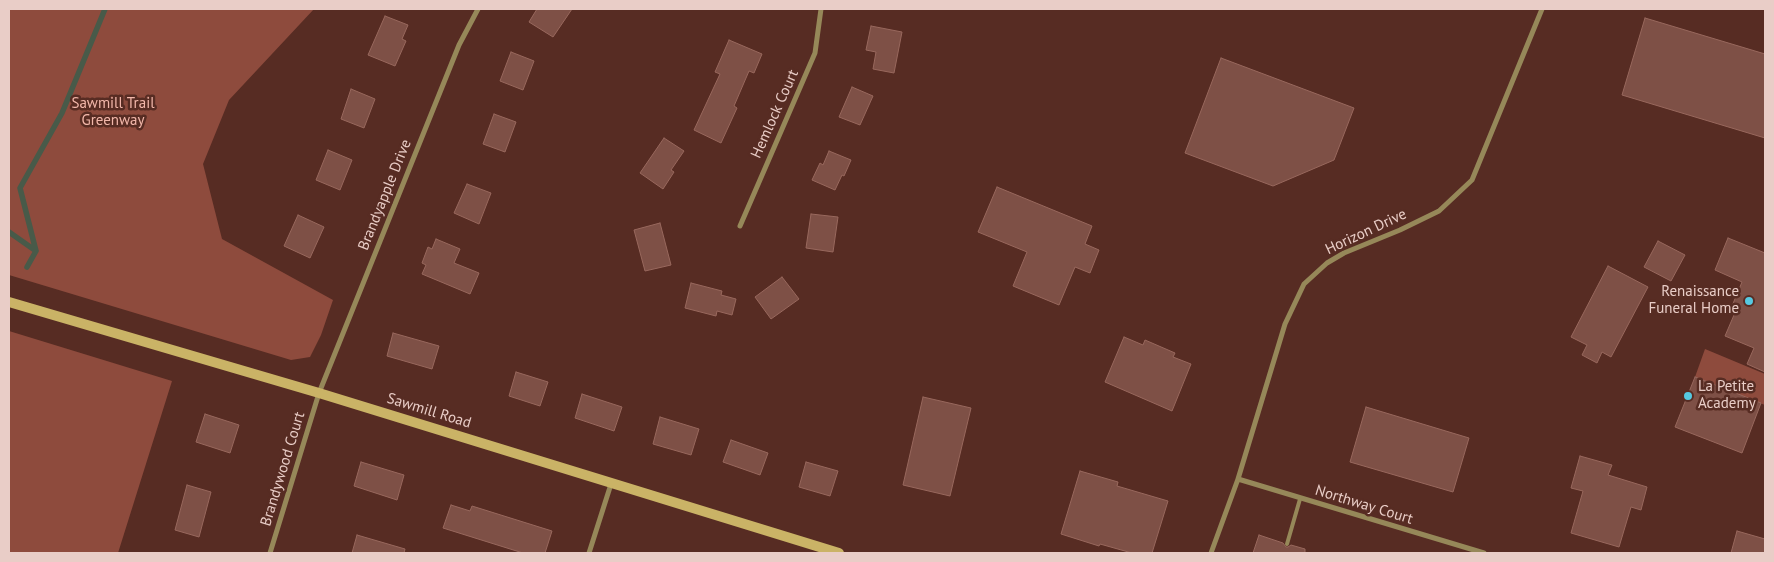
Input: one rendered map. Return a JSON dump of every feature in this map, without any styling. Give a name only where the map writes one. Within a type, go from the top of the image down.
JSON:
[{"type":"street","name":"Brandyapple Drive","points":[[319,393],[456,54],[478,9]]},
{"type":"street","name":"Hemlock Court","points":[[740,226],[815,53],[821,9]]},
{"type":"street","name":"Horizon Drive","points":[[1211,553],[1238,479],[1285,324],[1304,284],[1327,263],[1344,253],[1400,230],[1439,211],[1472,180],[1542,9]]},
{"type":"street","name":"Sawmill Road","points":[[9,302],[319,393],[839,553]]},
{"type":"street","name":"Brandywood Court","points":[[270,553],[319,393]]},
{"type":"street","name":"Northway Court","points":[[1238,479],[1484,553]]},
{"type":"street","points":[[589,553],[611,484]]},
{"type":"lane","points":[[1287,544],[1300,499]]},
{"type":"green space","name":"Sawmill Trail Greenway","points":[[9,9],[314,9],[229,100],[203,164],[222,239],[333,300],[321,335],[310,357],[291,360],[9,275]]},
{"type":"green space","points":[[9,331],[172,381],[118,553],[9,553]]},
{"type":"green space","points":[[1705,349],[1765,374],[1765,405],[1695,377]]},
{"type":"building","points":[[537,9],[572,9],[553,37],[529,22]]},
{"type":"building","points":[[385,16],[408,25],[402,39],[406,41],[395,66],[368,55]]},
{"type":"building","points":[[1645,18],[1765,54],[1765,138],[1622,95]]},
{"type":"building","points":[[871,26],[902,32],[894,73],[873,69],[876,52],[866,50]]},
{"type":"building","points":[[729,40],[762,54],[754,73],[749,71],[734,106],[737,108],[721,143],[694,130],[720,74],[715,72]]},
{"type":"building","points":[[511,52],[534,61],[523,90],[500,81]]},
{"type":"building","points":[[1221,58],[1354,108],[1334,160],[1273,186],[1185,153]]},
{"type":"building","points":[[852,87],[873,96],[860,125],[839,117]]},
{"type":"building","points":[[351,89],[375,99],[364,128],[341,119]]},
{"type":"building","points":[[494,114],[516,122],[505,152],[483,144]]},
{"type":"building","points":[[664,138],[684,151],[671,170],[674,172],[663,189],[640,173]]},
{"type":"building","points":[[328,150],[352,160],[340,190],[316,180]]},
{"type":"building","points":[[829,151],[851,160],[835,190],[812,180],[820,163],[823,165]]},
{"type":"building","points":[[467,184],[491,193],[479,224],[454,213]]},
{"type":"building","points":[[997,187],[1092,226],[1085,244],[1099,250],[1090,273],[1075,267],[1059,305],[1013,286],[1027,252],[978,232]]},
{"type":"building","points":[[811,214],[838,217],[833,252],[806,248]]},
{"type":"building","points":[[298,215],[324,227],[310,258],[284,246]]},
{"type":"building","points":[[660,223],[671,265],[645,271],[634,230]]},
{"type":"building","name":"Renaissance Funeral Home","points":[[1728,238],[1765,253],[1765,372],[1747,364],[1754,348],[1725,336],[1737,308],[1732,306],[1742,282],[1715,270]]},
{"type":"building","points":[[436,239],[460,249],[454,263],[479,273],[470,294],[422,274],[426,265],[422,263],[428,247],[432,249]]},
{"type":"building","points":[[1658,241],[1685,255],[1671,281],[1644,267]]},
{"type":"building","points":[[1608,266],[1648,287],[1611,357],[1602,352],[1597,363],[1582,355],[1587,345],[1571,337]]},
{"type":"building","points":[[782,277],[799,299],[771,319],[755,297]]},
{"type":"building","points":[[691,283],[722,291],[721,295],[736,299],[732,315],[717,311],[716,316],[685,308]]},
{"type":"building","points":[[393,333],[439,346],[432,369],[387,356]]},
{"type":"building","points":[[1124,337],[1143,345],[1145,340],[1175,353],[1173,357],[1191,364],[1172,411],[1105,382]]},
{"type":"building","points":[[516,372],[548,382],[540,406],[509,396]]},
{"type":"building","points":[[1695,377],[1761,403],[1742,453],[1675,427]]},
{"type":"building","points":[[582,394],[622,407],[614,431],[575,418]]},
{"type":"building","points":[[923,397],[971,408],[950,496],[903,485]]},
{"type":"building","points":[[1366,407],[1469,438],[1453,492],[1350,462]]},
{"type":"building","points":[[205,414],[239,425],[230,453],[196,442]]},
{"type":"building","points":[[660,417],[699,429],[691,455],[653,444]]},
{"type":"building","points":[[731,440],[768,453],[760,475],[723,462]]},
{"type":"building","points":[[1580,456],[1612,465],[1608,475],[1647,487],[1641,510],[1631,507],[1619,547],[1571,533],[1583,491],[1571,488]]},
{"type":"building","points":[[361,462],[404,475],[397,500],[354,486]]},
{"type":"building","points":[[806,462],[838,471],[830,496],[799,487]]},
{"type":"building","points":[[1080,471],[1118,482],[1117,486],[1168,501],[1152,553],[1132,553],[1100,544],[1099,546],[1061,534]]},
{"type":"building","points":[[187,485],[211,492],[199,537],[175,530]]},
{"type":"building","points":[[451,505],[470,511],[472,506],[552,531],[545,553],[523,553],[443,528]]},
{"type":"building","points":[[1737,531],[1765,539],[1765,553],[1731,553]]},
{"type":"building","points":[[357,535],[405,549],[404,553],[352,553]]},
{"type":"building","points":[[1259,535],[1283,543],[1286,547],[1291,545],[1305,549],[1305,553],[1253,553]]},
{"type":"waterway","points":[[27,267],[36,251],[20,188],[62,113],[105,9]]},
{"type":"waterway","points":[[9,232],[36,251]]},
{"type":"place","name":"Renaissance Funeral Home","points":[[1749,301]]},
{"type":"place","name":"La Petite Academy","points":[[1688,396]]}]
